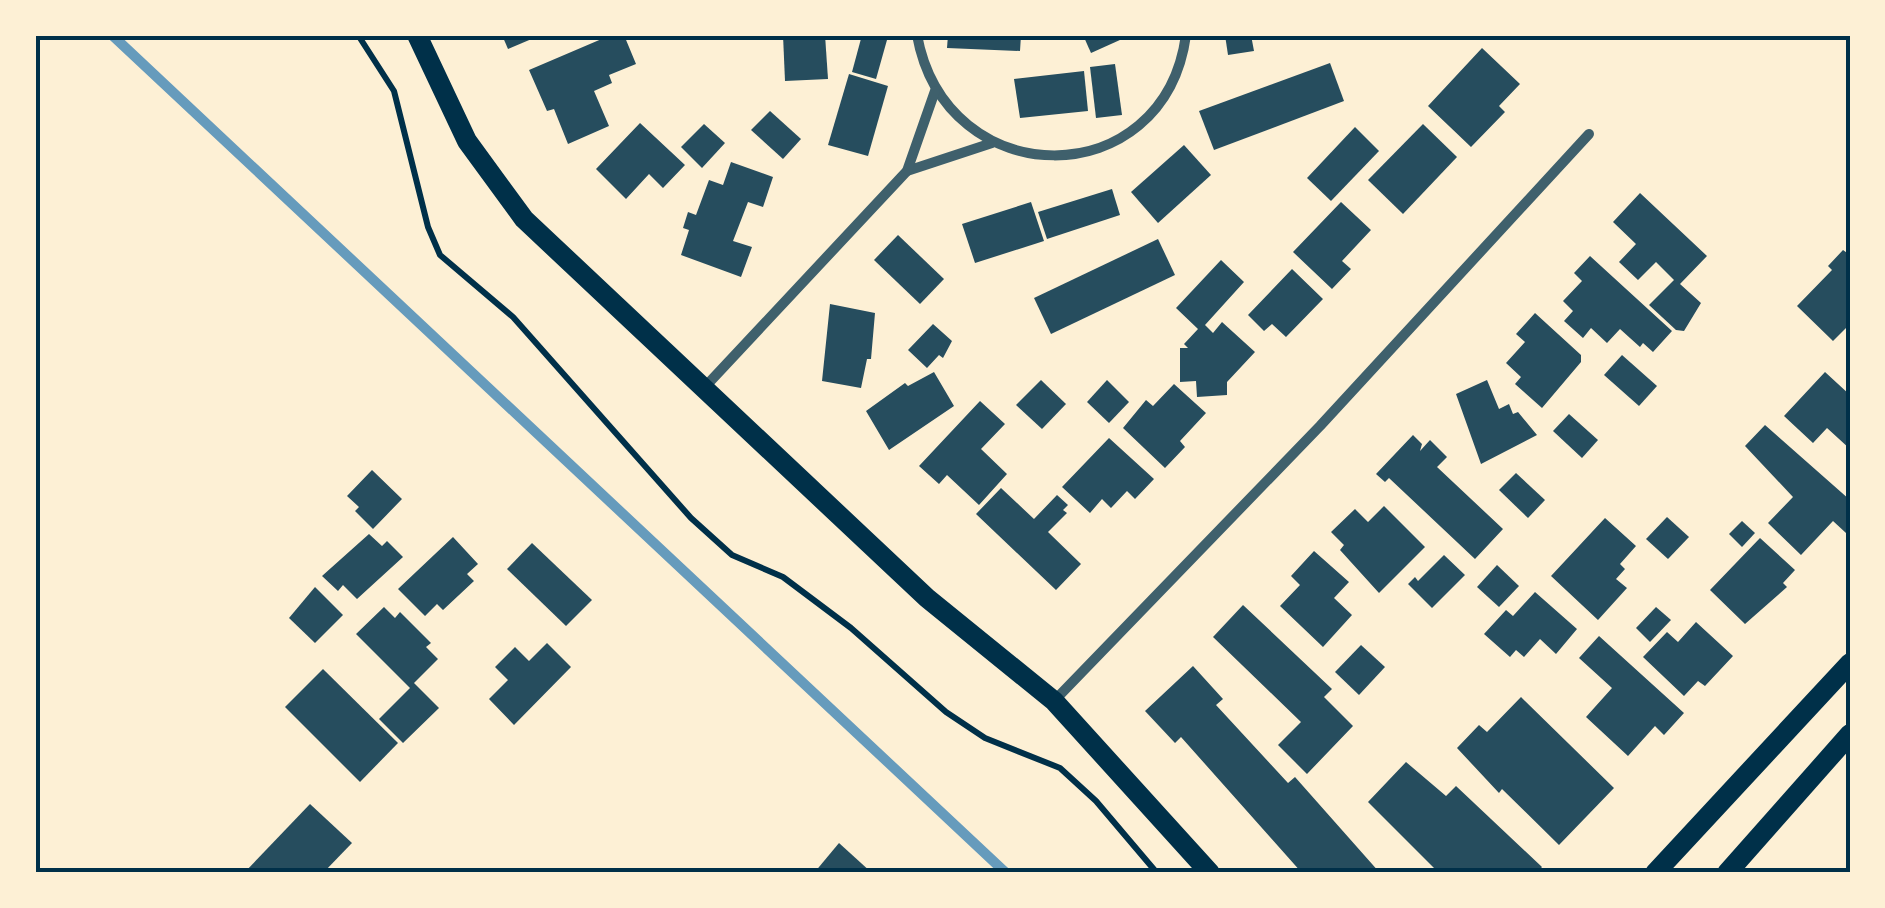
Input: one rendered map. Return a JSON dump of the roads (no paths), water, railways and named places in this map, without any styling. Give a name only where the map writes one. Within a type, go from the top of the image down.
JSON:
[{"type":"main road","points":[[417,35],[466,140],[491,180],[524,219],[927,598],[1054,701],[1210,873]]},
{"type":"main road","points":[[1655,873],[1850,663]]},
{"type":"main road","points":[[1727,873],[1850,734]]},
{"type":"street","points":[[917,35],[922,62],[935,92],[970,130],[1023,154],[1055,157],[1087,152],[1116,140],[1142,122],[1163,98],[1178,70],[1186,35]]},
{"type":"street","points":[[704,388],[906,171],[935,92]]},
{"type":"street","points":[[1054,701],[1320,426],[1589,134]]},
{"type":"street","points":[[906,171],[992,143]]},
{"type":"waterway","points":[[112,35],[1006,873]]}]
